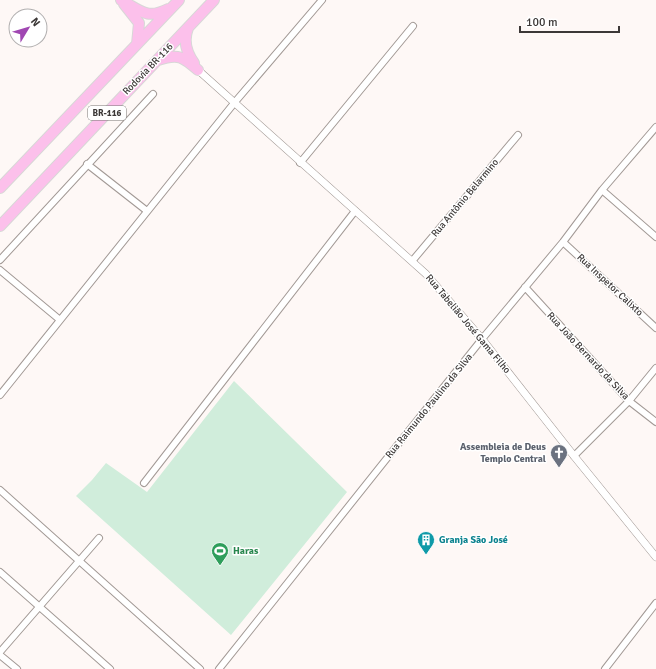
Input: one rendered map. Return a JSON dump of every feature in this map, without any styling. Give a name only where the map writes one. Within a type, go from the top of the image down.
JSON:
[{"type":"highway","points":[[121,0],[149,15],[156,15],[176,3]]},
{"type":"highway","points":[[121,0],[138,19],[140,27],[137,44]]},
{"type":"highway","name":"Rodovia BR-116","points":[[0,226],[214,0]]},
{"type":"highway","name":"BR-116","points":[[0,188],[176,3]]},
{"type":"highway","points":[[188,28],[185,41],[187,52],[198,70]]},
{"type":"highway","points":[[157,60],[170,56],[180,56],[198,70]]},
{"type":"street","points":[[0,395],[235,102],[322,0]]},
{"type":"street","points":[[300,163],[413,26]]},
{"type":"street","name":"Rua Tabelião José Gama Filho","points":[[198,70],[235,102],[300,163],[413,260],[437,285],[656,557]]},
{"type":"street","points":[[0,260],[153,94]]},
{"type":"street","name":"Rua Raimundo Paulino da Silva","points":[[219,669],[482,339],[563,242],[602,190],[656,127]]},
{"type":"street","name":"Rua Antônio Belarmino","points":[[413,260],[518,135]]},
{"type":"street","points":[[87,164],[147,211]]},
{"type":"street","points":[[602,190],[656,237]]},
{"type":"street","points":[[144,483],[355,211]]},
{"type":"street","name":"Rua Inspetor Calixto","points":[[563,242],[656,328]]},
{"type":"street","points":[[0,270],[60,320]]},
{"type":"street","name":"Rua João Bernardo da Silva","points":[[524,287],[629,401],[656,422]]},
{"type":"street","points":[[574,456],[629,401],[656,368]]},
{"type":"street","points":[[0,490],[200,669]]},
{"type":"street","points":[[17,669],[0,653],[38,606],[98,538]]},
{"type":"street","points":[[0,572],[110,669]]},
{"type":"street","points":[[605,669],[656,603]]},
{"type":"green space","name":"Haras","points":[[234,381],[347,492],[231,635],[76,496],[106,463],[147,492]]},
{"type":"place","name":"Assembleia de Deus Templo Central","points":[[559,468]]},
{"type":"place","name":"Granja São José","points":[[426,555]]},
{"type":"place","name":"Haras","points":[[220,566]]}]
